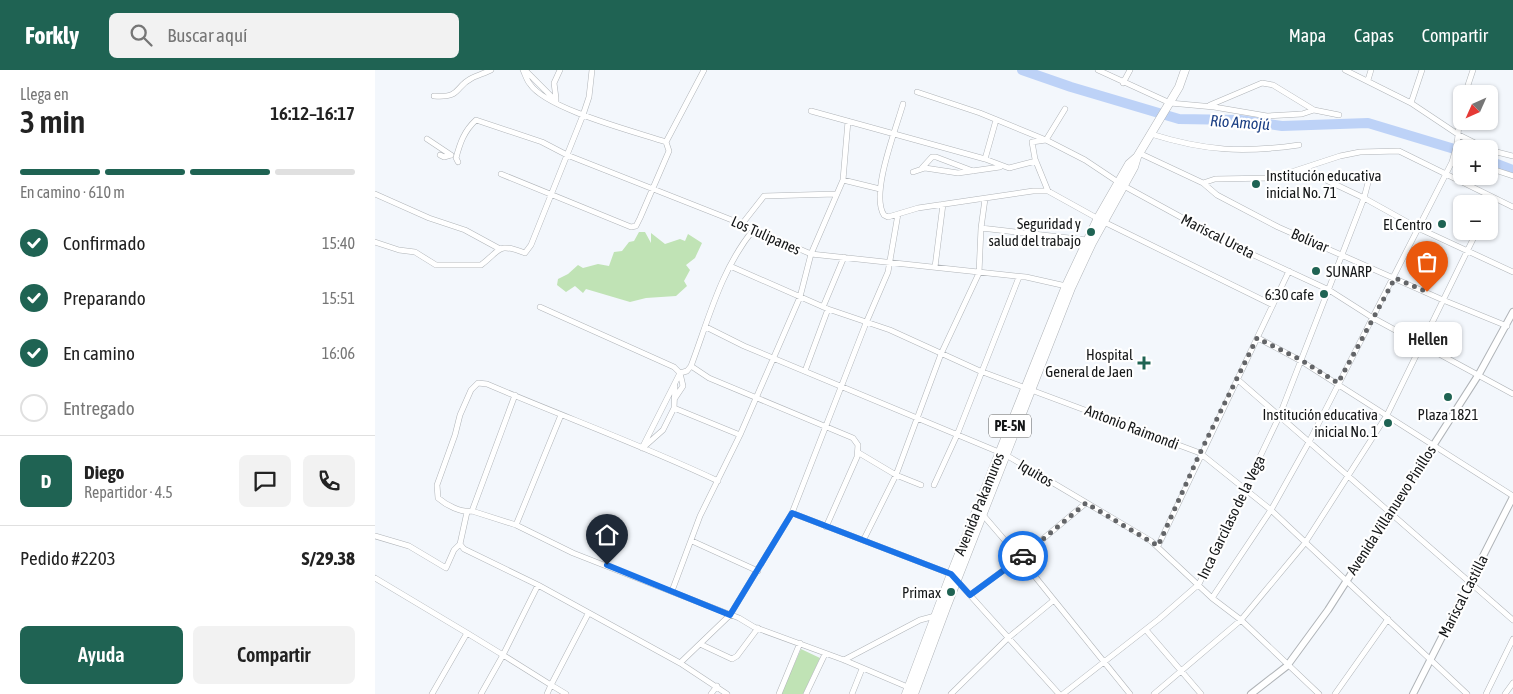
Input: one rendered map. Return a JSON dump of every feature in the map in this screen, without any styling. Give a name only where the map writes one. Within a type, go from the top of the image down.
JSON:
[{"type":"highway","name":"PE-5N","points":[[1179,87],[1185,70]]},
{"type":"highway","name":"PE-5N","points":[[1168,105],[1192,70]]},
{"type":"highway","name":"Avenida Pakamuros","points":[[1028,388],[1101,220],[1121,184],[1129,164],[1138,155],[1168,105]]},
{"type":"highway","name":"Avenida Pakamuros","points":[[912,692],[954,577],[1003,454],[1066,286],[1087,240],[1101,220]]},
{"type":"highway","name":"Avenida Pakamuros","points":[[912,692],[936,616],[983,515],[1003,454]]},
{"type":"street","points":[[434,96],[447,97],[455,94],[471,78],[491,70]]},
{"type":"street","points":[[524,70],[529,84],[538,92],[558,103],[583,115],[666,142]]},
{"type":"street","points":[[558,103],[554,92],[554,84],[560,70]]},
{"type":"street","points":[[375,194],[429,218],[465,230],[500,249],[517,250],[525,253],[531,245],[583,115],[589,97],[592,70]]},
{"type":"street","points":[[501,174],[631,227],[636,226],[669,152],[666,142],[704,70]]},
{"type":"street","points":[[1097,70],[1168,105],[1212,105],[1262,83],[1273,85],[1314,110],[1339,115]]},
{"type":"street","points":[[1123,83],[1130,70]]},
{"type":"street","points":[[1345,70],[1411,103],[1469,140]]},
{"type":"street","points":[[1368,80],[1371,70]]},
{"type":"street","points":[[1411,103],[1422,70]]},
{"type":"street","points":[[1468,85],[1473,70]]},
{"type":"street","name":"Mariscal Ureta","points":[[917,92],[1046,140],[1085,160],[1121,184],[1232,245],[1329,290],[1373,318],[1513,394]]},
{"type":"street","points":[[903,104],[880,189],[883,213],[888,217],[943,204],[1033,191],[1048,191],[1101,220],[1273,304]]},
{"type":"street","points":[[1197,106],[1267,116],[1302,114],[1314,110]]},
{"type":"street","points":[[1048,191],[1036,161],[1031,142],[1046,140],[1065,109]]},
{"type":"street","points":[[811,111],[985,159],[1009,168],[1036,161]]},
{"type":"street","name":"Los Tulipanes","points":[[458,150],[466,129],[476,120],[542,142],[567,155],[742,224],[811,254],[844,256],[1019,277],[1066,286]]},
{"type":"street","points":[[985,159],[996,120]]},
{"type":"street","points":[[671,591],[692,542],[700,516],[740,435],[800,297],[811,254],[843,180],[848,121]]},
{"type":"street","points":[[1212,598],[1271,510],[1309,442],[1446,176],[1452,162],[1459,130]]},
{"type":"street","points":[[1153,132],[1190,146],[1231,150],[1262,150],[1299,145]]},
{"type":"street","points":[[427,139],[451,155]]},
{"type":"street","points":[[1399,151],[1402,145]]},
{"type":"street","points":[[440,155],[444,157],[458,150]]},
{"type":"street","points":[[458,150],[456,158],[458,162]]},
{"type":"street","points":[[1203,183],[1215,179],[1273,178],[1325,159],[1360,152],[1399,151],[1487,195]]},
{"type":"street","points":[[1498,152],[1513,156]]},
{"type":"street","name":"Bolívar","points":[[1138,155],[1203,183],[1217,195],[1261,218],[1443,300],[1510,327]]},
{"type":"street","points":[[913,172],[922,168],[932,157],[974,171]]},
{"type":"street","points":[[922,168],[958,173],[1003,166]]},
{"type":"street","points":[[1293,172],[1307,171],[1364,198],[1418,228],[1513,272]]},
{"type":"street","points":[[1498,171],[1513,176]]},
{"type":"street","name":"Inca Garcilaso de la Vega","points":[[1063,694],[1146,630],[1199,584],[1279,417],[1364,198],[1370,175]]},
{"type":"street","points":[[843,180],[880,189]]},
{"type":"street","points":[[742,224],[764,196],[836,194]]},
{"type":"street","points":[[864,539],[896,476],[941,354],[979,273],[981,228],[985,198]]},
{"type":"street","points":[[1498,200],[1513,207]]},
{"type":"street","points":[[935,267],[943,204]]},
{"type":"street","points":[[680,663],[730,615],[792,513],[891,262],[898,214]]},
{"type":"street","points":[[981,228],[1087,240]]},
{"type":"street","points":[[680,373],[687,371],[691,366],[706,327],[717,290],[743,243],[754,229]]},
{"type":"street","points":[[1154,694],[1241,620],[1305,543],[1387,415],[1472,240]]},
{"type":"street","points":[[375,242],[399,250],[415,252],[436,265],[453,266],[463,264],[481,265],[493,252],[500,249]]},
{"type":"street","points":[[805,371],[844,256]]},
{"type":"street","name":"Antonio Raimondi","points":[[730,266],[825,308],[891,330],[980,372],[1028,388],[1200,453],[1271,510],[1467,694]]},
{"type":"street","points":[[1158,546],[1200,453],[1289,271]]},
{"type":"street","points":[[934,485],[957,435],[980,372],[1019,277]]},
{"type":"street","points":[[540,307],[674,366],[680,373],[683,386],[675,398]]},
{"type":"street","name":"Avenida Villanuevo Pinillos","points":[[1251,694],[1287,666],[1328,610],[1345,580],[1510,327],[1513,312]]},
{"type":"street","name":"Iquitos","points":[[706,327],[773,358],[1003,454],[1158,546],[1212,598],[1241,620],[1287,666],[1319,694]]},
{"type":"street","points":[[1257,338],[1301,360],[1513,497]]},
{"type":"street","points":[[691,366],[700,374],[853,438],[858,445],[859,453],[826,527]]},
{"type":"street","points":[[642,448],[680,373]]},
{"type":"street","points":[[1237,379],[1513,620]]},
{"type":"street","points":[[718,481],[606,431],[561,415],[487,384],[478,383],[471,390],[460,414],[455,435],[437,485],[438,498],[443,502],[469,512],[516,524],[573,553],[730,615],[757,628],[844,660],[912,692]]},
{"type":"street","points":[[642,448],[663,430],[675,408],[675,386]]},
{"type":"street","points":[[375,536],[409,546],[446,568],[454,550],[460,544],[469,512],[515,395]]},
{"type":"street","points":[[675,408],[740,435]]},
{"type":"street","points":[[516,524],[561,415]]},
{"type":"street","points":[[859,453],[896,476],[921,485]]},
{"type":"street","name":"Mariscal Castilla","points":[[1413,694],[1513,497]]},
{"type":"street","points":[[970,595],[1020,558],[1086,503]]},
{"type":"street","points":[[792,513],[826,527],[864,539],[954,577],[1059,694]]},
{"type":"street","points":[[983,515],[1106,662],[1130,694]]},
{"type":"street","points":[[692,542],[758,571]]},
{"type":"street","points":[[460,544],[464,549],[538,585],[680,663],[727,694]]},
{"type":"street","points":[[375,578],[566,694]]},
{"type":"street","points":[[481,694],[538,585]]},
{"type":"street","points":[[951,694],[1007,638],[1054,600]]},
{"type":"street","points":[[547,694],[589,614]]},
{"type":"street","points":[[844,660],[920,620],[936,616]]},
{"type":"street","points":[[1335,694],[1388,619]]},
{"type":"street","points":[[700,644],[732,659],[737,656],[757,628]]},
{"type":"street","points":[[1146,630],[1201,694]]},
{"type":"street","points":[[432,694],[467,633]]},
{"type":"street","points":[[1486,694],[1513,639]]},
{"type":"street","points":[[779,694],[800,643]]},
{"type":"street","points":[[806,694],[825,654]]},
{"type":"street","points":[[852,694],[862,669]]},
{"type":"street","points":[[1505,694],[1513,682]]},
{"type":"street","points":[[711,694],[717,686]]},
{"type":"green space","points":[[639,232],[645,232],[651,243],[651,233],[665,244],[680,239],[685,241],[688,234],[702,243],[695,258],[686,265],[690,270],[684,281],[687,286],[676,296],[646,298],[630,302],[586,289],[583,293],[575,286],[566,292],[557,285],[558,279],[568,274],[578,265],[583,268],[598,264],[609,266],[614,252],[622,251],[629,242],[634,241]]},
{"type":"green space","points":[[801,649],[820,658],[803,694],[781,694]]},
{"type":"waterway","name":"Río Amojú","points":[[1022,70],[1071,87],[1179,119],[1240,120],[1282,126],[1368,123],[1453,149]]},
{"type":"waterway","name":"Río Amojú","points":[[1498,164],[1513,170]]},
{"type":"way so far","points":[[1023,556],[1086,503],[1158,546],[1200,453],[1257,338],[1301,360],[1338,383],[1395,278],[1427,292]]},
{"type":"place","name":"Institución educativa inicial No. 71","points":[[1256,184]]},
{"type":"place","name":"El Centro","points":[[1442,224]]},
{"type":"place","name":"Seguridad y salud del trabajo","points":[[1091,232]]},
{"type":"place","name":"SUNARP","points":[[1316,271]]},
{"type":"place","name":"Hellen","points":[[1427,292]]},
{"type":"place","name":"6:30 cafe","points":[[1324,294]]},
{"type":"place","name":"Hospital General de Jaen","points":[[1144,363]]},
{"type":"place","name":"Plaza 1821","points":[[1448,397]]},
{"type":"place","name":"Institución educativa inicial No. 1","points":[[1388,423]]},
{"type":"place","name":"Primax","points":[[951,592]]},
{"type":"route","points":[[607,565],[730,615],[776,543],[792,513],[826,527],[864,539],[951,574],[970,595],[1023,556]]}]
